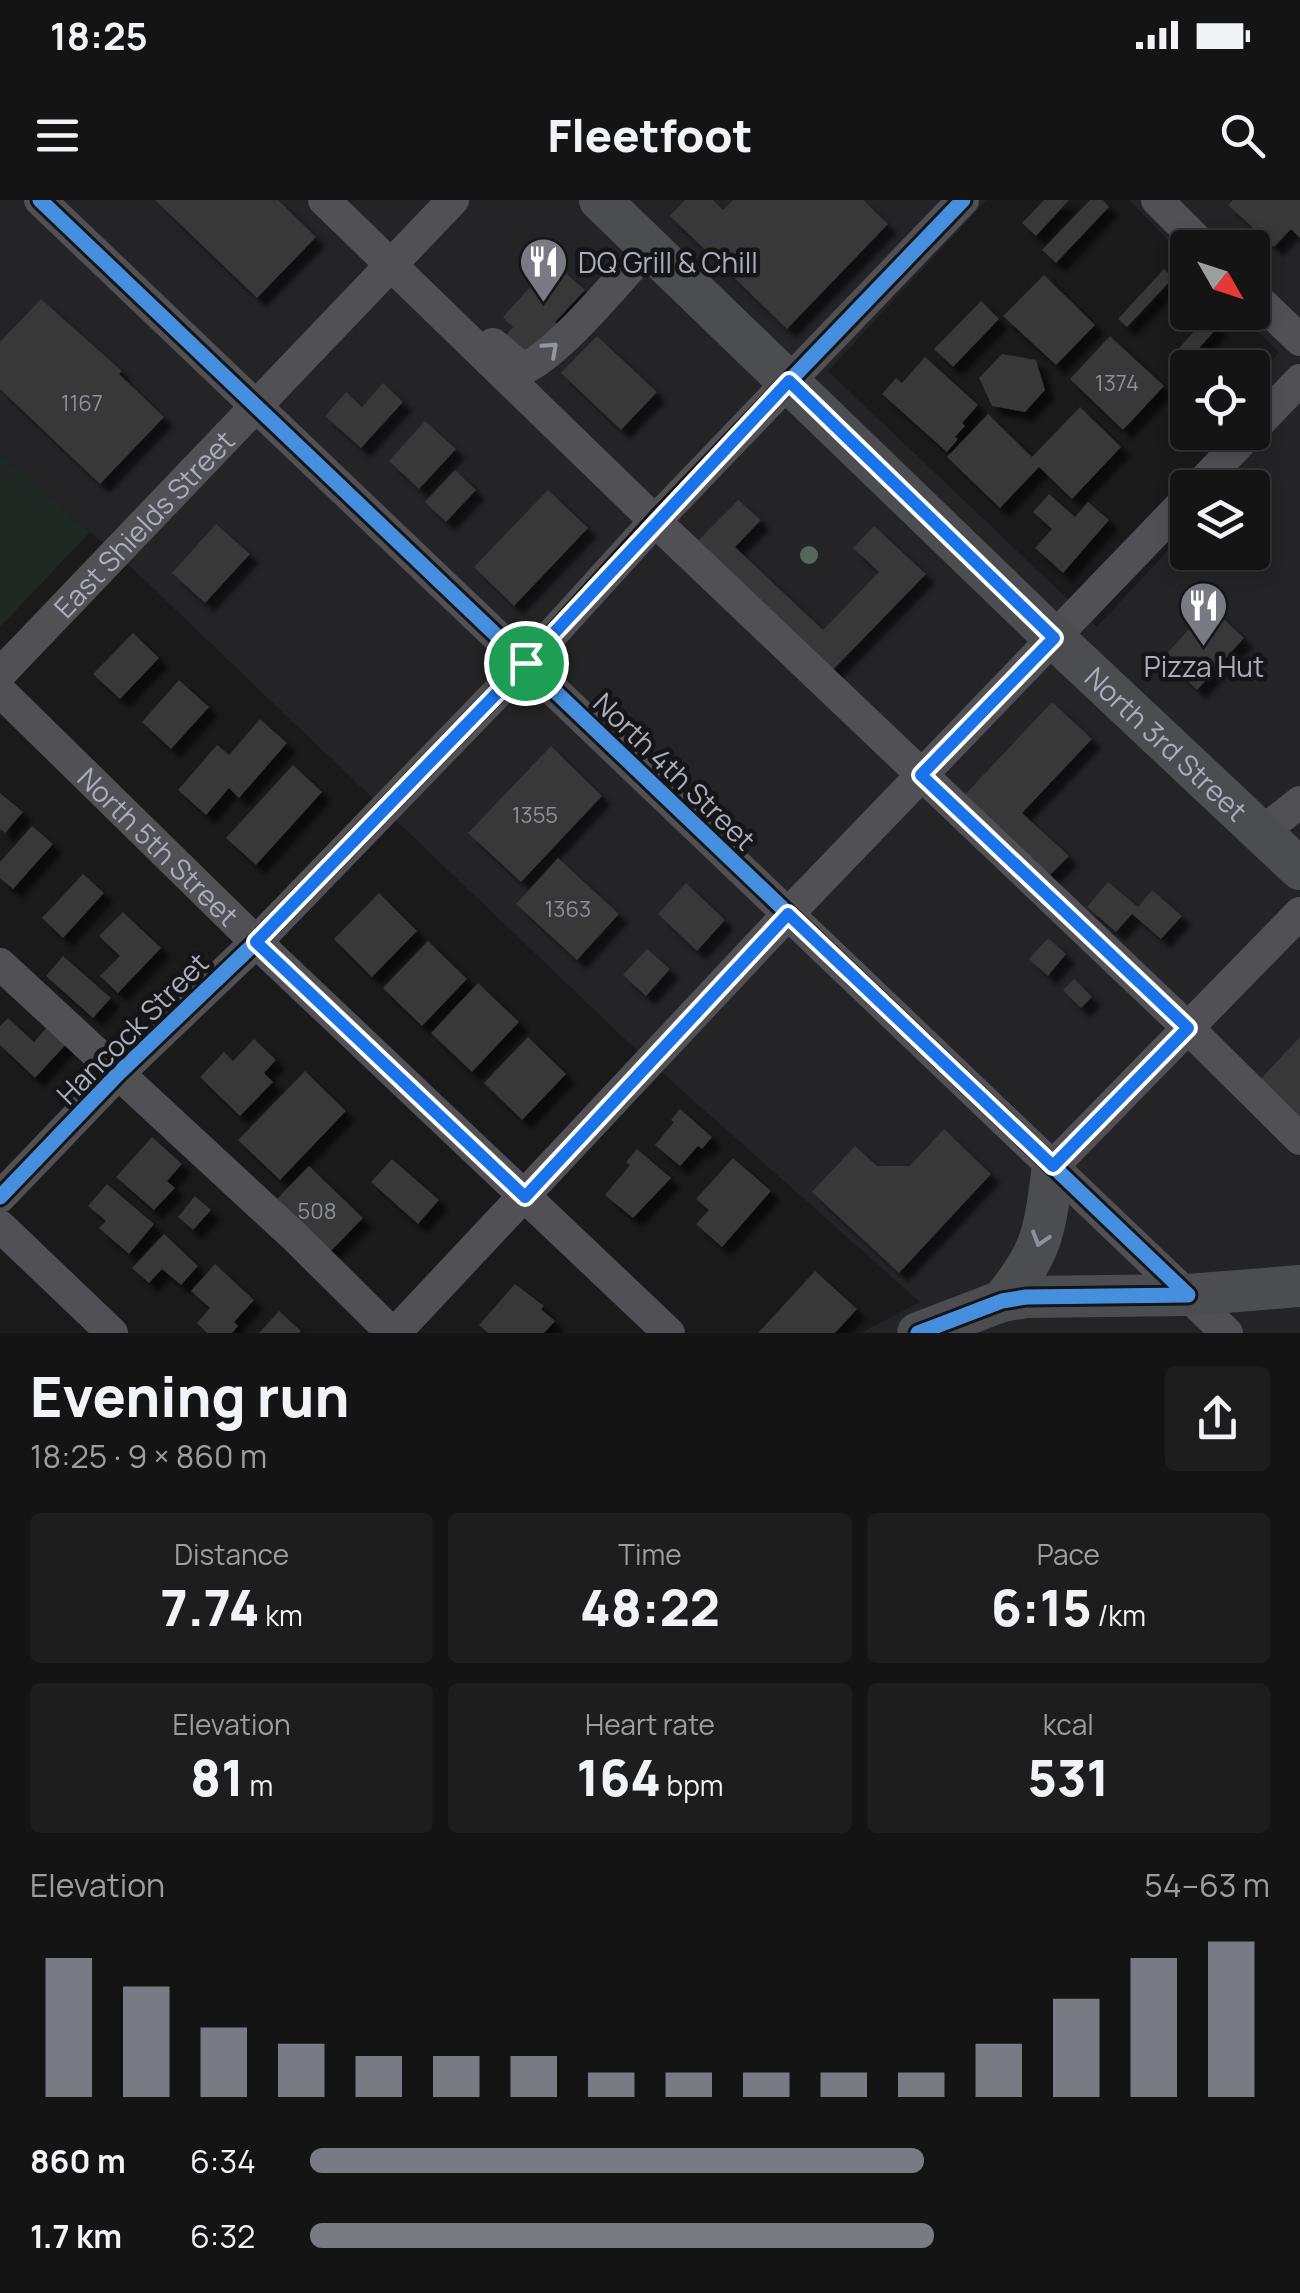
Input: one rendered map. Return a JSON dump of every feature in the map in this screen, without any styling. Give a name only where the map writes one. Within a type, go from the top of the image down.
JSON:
[{"type":"main road","name":"North 3rd Street","points":[[600,200],[1300,869]]},
{"type":"main road","points":[[1002,1300],[1036,1255],[1046,1222],[1053,1166]]},
{"type":"main road","points":[[918,1333],[1002,1300],[1081,1294],[1188,1295],[1300,1286]]},
{"type":"street","name":"North 4th Street","points":[[40,200],[1227,1333]]},
{"type":"street","points":[[324,200],[1300,1139]]},
{"type":"street","name":"East Shields Street","points":[[0,674],[453,200]]},
{"type":"street","name":"Hancock Street","points":[[0,1198],[118,1074],[256,942],[526,663],[655,521],[963,200]]},
{"type":"street","points":[[1156,200],[1187,230]]},
{"type":"street","points":[[458,301],[456,308],[471,326],[524,369],[551,350],[649,247]]},
{"type":"street","points":[[1270,311],[1300,340]]},
{"type":"street","points":[[1270,411],[1300,380]]},
{"type":"street","points":[[1215,470],[1233,450]]},
{"type":"street","points":[[0,964],[393,1333],[1170,517]]},
{"type":"street","name":"North 5th Street","points":[[0,692],[256,942],[669,1333]]},
{"type":"street","points":[[1261,832],[1300,802]]},
{"type":"street","points":[[1053,1166],[1300,913]]},
{"type":"street","points":[[0,1226],[112,1333]]},
{"type":"shaded area","points":[[0,200],[987,200],[828,371],[1097,627],[1170,548],[1170,570],[1270,570],[1270,470],[1229,470],[1206,450],[1270,450],[1270,363],[1279,353],[1257,330],[1270,330],[1270,230],[1170,230],[1170,242],[1129,200],[1300,200],[1300,1333],[861,1333],[920,1302],[629,1043],[133,569],[0,454]]},
{"type":"shaded area","points":[[0,454],[90,532],[0,627]]},
{"type":"building","points":[[155,200],[278,200],[316,237],[257,298]]},
{"type":"building","points":[[685,200],[713,200],[723,210],[733,200],[863,200],[888,224],[787,329],[670,216]]},
{"type":"building","points":[[1044,200],[1069,200],[1036,236],[1022,223]]},
{"type":"building","points":[[1090,200],[1103,200],[1109,207],[1056,263],[1042,250]]},
{"type":"building","points":[[1233,200],[1300,200],[1300,238],[1291,229],[1274,247],[1270,243],[1270,230],[1255,230],[1228,205]]},
{"type":"building","name":"DQ Grill & Chill","points":[[560,268],[585,290],[555,322],[558,325],[524,354],[504,337],[513,327],[503,317],[532,285],[539,291]]},
{"type":"building","points":[[1164,269],[1170,275],[1170,281],[1127,327],[1118,319]]},
{"type":"building","points":[[1044,275],[1095,325],[1056,365],[1003,316]]},
{"type":"building","points":[[41,299],[122,371],[119,374],[164,417],[100,484],[0,389],[0,342]]},
{"type":"building","points":[[981,301],[999,319],[953,367],[934,349]]},
{"type":"building","points":[[1195,330],[1215,330],[1197,350],[1177,350]]},
{"type":"building","points":[[597,336],[657,392],[621,430],[561,373]]},
{"type":"building","points":[[1110,336],[1164,386],[1123,430],[1070,379]]},
{"type":"building","points":[[1002,354],[1036,360],[1045,390],[1025,412],[992,406],[979,378]]},
{"type":"building","points":[[925,357],[978,405],[962,423],[965,426],[947,452],[882,394],[896,378],[902,383]]},
{"type":"building","points":[[383,383],[403,402],[361,448],[325,416],[346,392],[362,407]]},
{"type":"building","points":[[1080,407],[1121,447],[1072,499],[1039,467],[1000,508],[947,457],[988,414],[1032,457]]},
{"type":"building","points":[[425,421],[456,449],[419,489],[389,461]]},
{"type":"building","points":[[455,470],[476,490],[446,522],[425,502]]},
{"type":"building","points":[[548,490],[588,528],[514,606],[474,567]]},
{"type":"building","points":[[1049,494],[1075,517],[1088,502],[1109,520],[1063,573],[1035,548],[1052,529],[1033,512]]},
{"type":"building","points":[[738,500],[761,520],[735,547],[823,630],[879,572],[853,548],[874,526],[926,574],[826,677],[689,550]]},
{"type":"building","points":[[216,524],[250,554],[205,603],[172,573]]},
{"type":"building","name":"Pizza Hut","points":[[1210,606],[1244,638],[1197,690],[1163,658]]},
{"type":"building","points":[[133,633],[159,658],[120,699],[93,674]]},
{"type":"building","points":[[179,680],[209,707],[171,749],[142,722]]},
{"type":"building","points":[[1052,702],[1092,739],[1022,813],[1069,856],[1045,880],[960,800]]},
{"type":"building","points":[[260,719],[287,743],[239,798],[229,788],[206,815],[178,790],[217,745],[229,755]]},
{"type":"building","points":[[551,746],[602,796],[521,882],[468,833]]},
{"type":"building","points":[[293,765],[322,792],[256,865],[226,838]]},
{"type":"building","points":[[0,793],[23,812],[5,833],[0,829]]},
{"type":"building","points":[[32,826],[53,844],[13,889],[0,878],[0,862]]},
{"type":"building","points":[[558,858],[619,914],[577,960],[516,904]]},
{"type":"building","points":[[83,874],[104,893],[63,938],[42,918]]},
{"type":"building","points":[[1108,882],[1138,907],[1152,890],[1182,916],[1161,939],[1132,914],[1116,932],[1087,907]]},
{"type":"building","points":[[686,883],[725,920],[697,951],[658,914]]},
{"type":"building","points":[[379,893],[417,931],[372,977],[334,939]]},
{"type":"building","points":[[123,912],[161,948],[118,993],[100,976],[120,956],[99,936]]},
{"type":"building","points":[[1048,938],[1066,954],[1048,976],[1029,959]]},
{"type":"building","points":[[428,941],[467,979],[422,1026],[383,988]]},
{"type":"building","points":[[647,949],[670,969],[646,996],[623,975]]},
{"type":"building","points":[[63,956],[111,998],[93,1018],[46,976]]},
{"type":"building","points":[[1074,979],[1092,997],[1081,1008],[1063,990]]},
{"type":"building","points":[[478,983],[519,1022],[472,1072],[431,1033]]},
{"type":"building","points":[[8,1018],[34,1042],[51,1023],[69,1041],[35,1078],[0,1045],[0,1026]]},
{"type":"building","points":[[528,1037],[566,1074],[522,1120],[484,1083]]},
{"type":"building","points":[[1300,1037],[1300,1116],[1292,1125],[1252,1088]]},
{"type":"building","points":[[254,1039],[276,1060],[264,1073],[273,1082],[240,1116],[200,1077],[224,1052],[233,1061]]},
{"type":"building","points":[[305,1071],[346,1111],[280,1180],[238,1140]]},
{"type":"building","points":[[680,1109],[712,1137],[680,1166],[655,1145]]},
{"type":"building","points":[[944,1129],[991,1174],[899,1273],[812,1192],[855,1146],[877,1166],[910,1166]]},
{"type":"building","points":[[152,1137],[182,1164],[167,1181],[175,1188],[154,1210],[116,1177]]},
{"type":"building","points":[[637,1149],[671,1178],[633,1218],[605,1195],[630,1165],[626,1162]]},
{"type":"building","points":[[733,1158],[771,1191],[722,1247],[696,1224],[709,1210],[696,1199]]},
{"type":"building","points":[[392,1159],[439,1200],[418,1224],[371,1182]]},
{"type":"building","points":[[309,1166],[363,1218],[325,1257],[271,1205]]},
{"type":"building","points":[[107,1184],[154,1224],[129,1254],[99,1228],[106,1221],[88,1206]]},
{"type":"building","points":[[195,1196],[211,1210],[193,1230],[178,1217]]},
{"type":"building","points":[[164,1234],[198,1266],[181,1285],[162,1269],[149,1283],[132,1268]]},
{"type":"building","points":[[215,1264],[254,1300],[234,1322],[238,1326],[232,1333],[207,1333],[197,1323],[210,1308],[191,1291]]},
{"type":"building","points":[[815,1271],[857,1309],[835,1333],[758,1333]]},
{"type":"building","points":[[515,1284],[544,1306],[541,1309],[555,1321],[544,1333],[488,1333],[479,1325]]},
{"type":"building","points":[[279,1311],[301,1331],[259,1333]]},
{"type":"cycle path","points":[[40,200],[1188,1295]]},
{"type":"cycle path","points":[[0,1197],[118,1074],[256,942],[526,663],[655,521],[963,200]]},
{"type":"cycle path","points":[[918,1333],[1002,1301],[1026,1297],[1188,1295]]},
{"type":"place","name":"DQ Grill & Chill","points":[[543,304]]},
{"type":"place","name":"Pizza Hut","points":[[1204,648]]},
{"type":"route","points":[[789,381],[1054,638],[921,775],[1188,1028],[1053,1166],[788,914],[525,1197],[256,942],[526,663],[789,381]]}]
